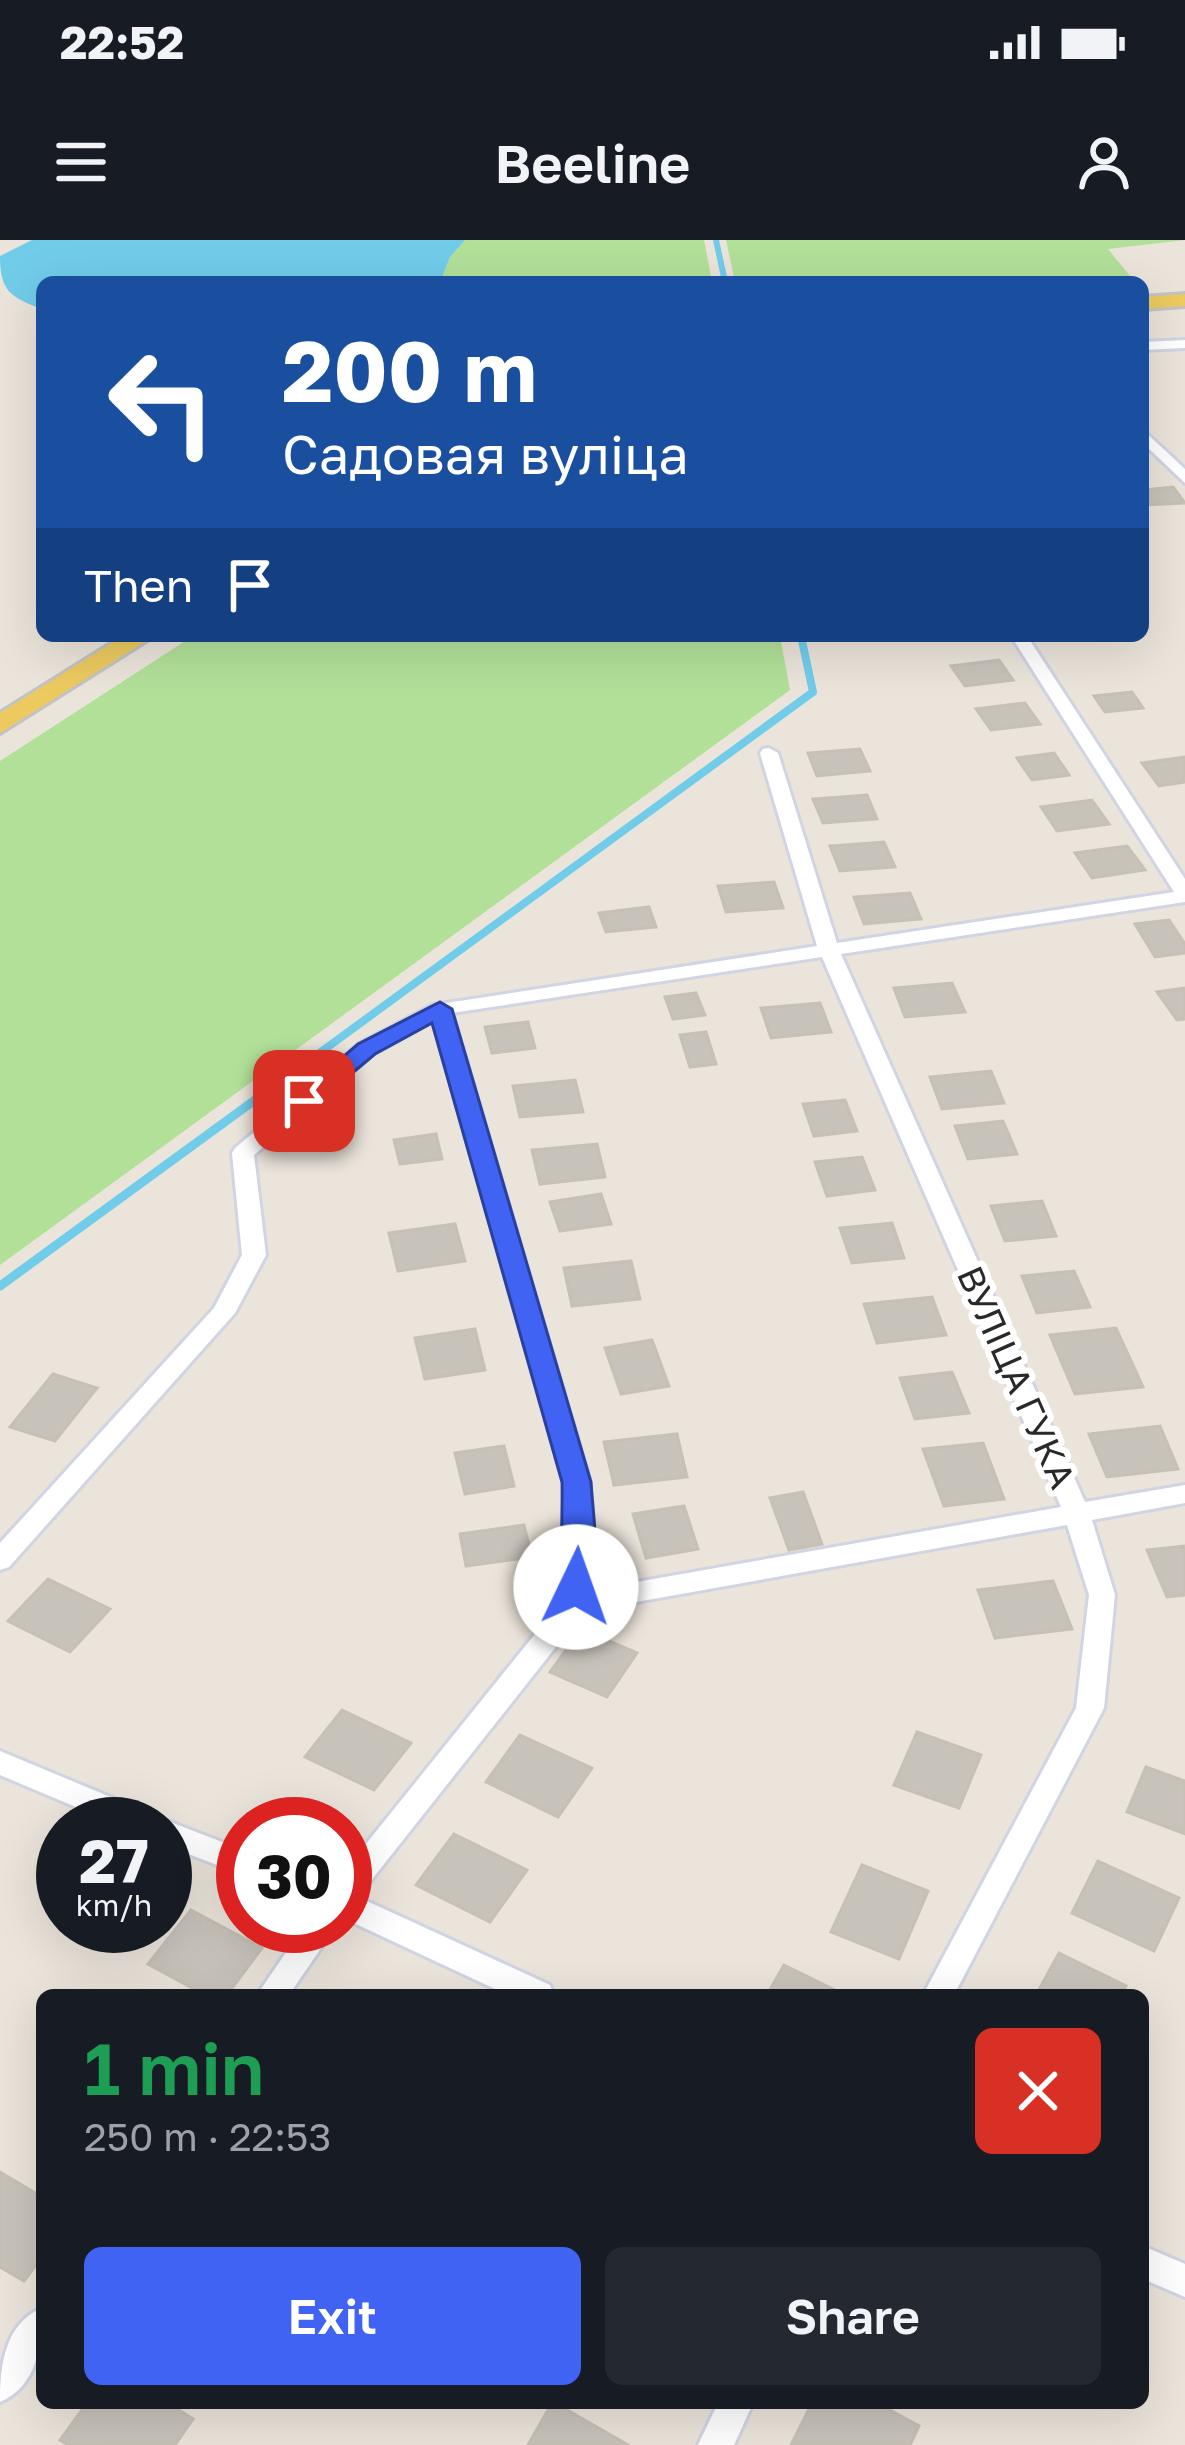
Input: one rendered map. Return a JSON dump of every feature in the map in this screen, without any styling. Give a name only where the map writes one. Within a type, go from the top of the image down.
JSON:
[{"type":"main road","points":[[1149,303],[1185,300]]},
{"type":"main road","points":[[0,725],[131,642]]},
{"type":"street","points":[[1149,346],[1185,344]]},
{"type":"street","points":[[1149,440],[1185,478]]},
{"type":"street","points":[[0,1560],[223,1313],[254,1255],[242,1153],[366,1049],[440,1009],[1185,895],[1023,642]]},
{"type":"street","name":"ВУЛІЦА ГУКА","points":[[769,753],[830,951],[1077,1514],[1102,1595],[1090,1708],[941,1989]]},
{"type":"street","points":[[372,1858],[549,1636],[576,1587],[580,1551],[577,1482],[440,1009]]},
{"type":"street","points":[[576,1587],[608,1597],[1185,1494]]},
{"type":"street","points":[[0,1763],[81,1797]]},
{"type":"street","points":[[372,1918],[526,1989]]},
{"type":"street","points":[[276,1989],[302,1953]]},
{"type":"street","points":[[1149,2265],[1185,2281]]},
{"type":"street","points":[[0,2385],[36,2334]]},
{"type":"street","points":[[716,2445],[733,2409]]},
{"type":"green space","points":[[465,240],[704,240],[711,276],[442,276],[450,257]]},
{"type":"green space","points":[[726,240],[1185,240],[1108,249],[1130,276],[734,276]]},
{"type":"green space","points":[[184,642],[781,642],[790,690],[0,1265],[0,761]]},
{"type":"water","points":[[32,240],[465,240],[450,257],[442,276],[36,276],[36,307],[9,291],[0,256]]},
{"type":"building","points":[[1173,487],[1185,503],[1149,505],[1149,489]]},
{"type":"building","points":[[999,660],[1013,680],[965,686],[951,666]]},
{"type":"building","points":[[1132,692],[1143,708],[1105,712],[1094,696]]},
{"type":"building","points":[[1025,703],[1040,724],[991,730],[976,709]]},
{"type":"building","points":[[860,749],[870,771],[817,776],[808,753]]},
{"type":"building","points":[[1054,753],[1069,775],[1032,780],[1017,758]]},
{"type":"building","points":[[1185,757],[1185,782],[1159,786],[1142,763]]},
{"type":"building","points":[[867,795],[877,819],[823,823],[813,799]]},
{"type":"building","points":[[1092,800],[1109,824],[1057,831],[1041,807]]},
{"type":"building","points":[[884,842],[895,867],[840,871],[830,846]]},
{"type":"building","points":[[1127,846],[1145,870],[1092,878],[1075,853]]},
{"type":"building","points":[[774,882],[783,908],[726,912],[718,886]]},
{"type":"building","points":[[910,893],[921,919],[864,924],[854,897]]},
{"type":"building","points":[[649,907],[656,927],[606,932],[599,913]]},
{"type":"building","points":[[1169,920],[1185,944],[1185,953],[1155,957],[1135,924]]},
{"type":"building","points":[[952,983],[965,1012],[905,1017],[894,988]]},
{"type":"building","points":[[1185,988],[1185,1019],[1177,1020],[1157,992]]},
{"type":"building","points":[[696,993],[705,1015],[673,1019],[665,997]]},
{"type":"building","points":[[820,1003],[831,1032],[771,1038],[761,1008]]},
{"type":"building","points":[[528,1022],[535,1048],[492,1053],[485,1027]]},
{"type":"building","points":[[706,1032],[716,1064],[690,1067],[680,1035]]},
{"type":"building","points":[[991,1071],[1004,1103],[942,1109],[930,1077]]},
{"type":"building","points":[[575,1080],[583,1112],[520,1117],[513,1086]]},
{"type":"building","points":[[845,1100],[857,1131],[814,1136],[803,1104]]},
{"type":"building","points":[[1003,1121],[1017,1154],[968,1159],[955,1126]]},
{"type":"building","points":[[436,1134],[442,1159],[400,1164],[394,1140]]},
{"type":"building","points":[[597,1144],[605,1177],[540,1184],[532,1150]]},
{"type":"building","points":[[862,1157],[875,1190],[827,1196],[815,1162]]},
{"type":"building","points":[[601,1194],[611,1224],[560,1231],[550,1202]]},
{"type":"building","points":[[1042,1201],[1056,1236],[1005,1241],[991,1206]]},
{"type":"building","points":[[892,1223],[904,1258],[852,1263],[840,1228]]},
{"type":"building","points":[[455,1224],[465,1261],[398,1271],[389,1233]]},
{"type":"building","points":[[631,1261],[640,1299],[572,1306],[564,1268]]},
{"type":"building","points":[[1074,1271],[1090,1307],[1037,1313],[1022,1276]]},
{"type":"building","points":[[932,1297],[946,1335],[877,1343],[864,1304]]},
{"type":"building","points":[[1116,1328],[1143,1387],[1075,1394],[1050,1335]]},
{"type":"building","points":[[475,1329],[485,1370],[425,1379],[415,1338]]},
{"type":"building","points":[[652,1340],[669,1386],[621,1394],[605,1348]]},
{"type":"building","points":[[952,1372],[969,1413],[915,1419],[900,1378]]},
{"type":"building","points":[[53,1374],[97,1388],[55,1441],[10,1427]]},
{"type":"building","points":[[1160,1426],[1178,1469],[1107,1477],[1089,1434]]},
{"type":"building","points":[[677,1434],[687,1477],[614,1485],[604,1442]]},
{"type":"building","points":[[983,1443],[1004,1499],[944,1506],[923,1449]]},
{"type":"building","points":[[504,1446],[514,1486],[465,1494],[455,1453]]},
{"type":"building","points":[[803,1492],[822,1544],[789,1550],[770,1498]]},
{"type":"building","points":[[684,1506],[698,1549],[646,1558],[633,1514]]},
{"type":"building","points":[[524,1525],[532,1557],[466,1566],[460,1534]]},
{"type":"building","points":[[1185,1546],[1185,1595],[1167,1597],[1147,1550]]},
{"type":"building","points":[[48,1579],[110,1609],[70,1652],[8,1621]]},
{"type":"building","points":[[1053,1581],[1072,1629],[995,1638],[978,1590]]},
{"type":"building","points":[[581,1629],[637,1653],[607,1697],[550,1672]]},
{"type":"building","points":[[342,1710],[411,1743],[374,1790],[305,1757]]},
{"type":"building","points":[[917,1732],[981,1755],[959,1808],[894,1785]]},
{"type":"building","points":[[520,1735],[592,1768],[558,1817],[486,1782]]},
{"type":"building","points":[[1146,1767],[1185,1781],[1185,1834],[1127,1812]]},
{"type":"building","points":[[454,1834],[527,1870],[490,1922],[416,1885]]},
{"type":"building","points":[[1098,1861],[1179,1898],[1154,1951],[1072,1913]]},
{"type":"building","points":[[862,1865],[928,1891],[899,1959],[831,1932]]},
{"type":"building","points":[[192,1911],[216,1923],[216,1953],[258,1953],[231,1989],[194,1989],[148,1964],[157,1953],[192,1953]]},
{"type":"building","points":[[1059,1953],[1126,1986],[1124,1989],[1039,1989]]},
{"type":"building","points":[[784,1965],[833,1989],[770,1989]]},
{"type":"building","points":[[0,2172],[36,2193],[36,2265],[24,2281],[0,2267]]},
{"type":"building","points":[[83,2409],[177,2409],[193,2419],[175,2445],[68,2445],[60,2440]]},
{"type":"building","points":[[549,2409],[565,2409],[628,2445],[528,2445]]},
{"type":"building","points":[[809,2409],[888,2409],[919,2426],[910,2445],[791,2445]]},
{"type":"waterway","points":[[716,240],[724,276]]},
{"type":"waterway","points":[[288,1076],[813,692],[802,642]]},
{"type":"waterway","points":[[0,1286],[292,1073]]},
{"type":"route","points":[[304,1101],[366,1049],[440,1009],[577,1482],[580,1551],[576,1587]]}]
